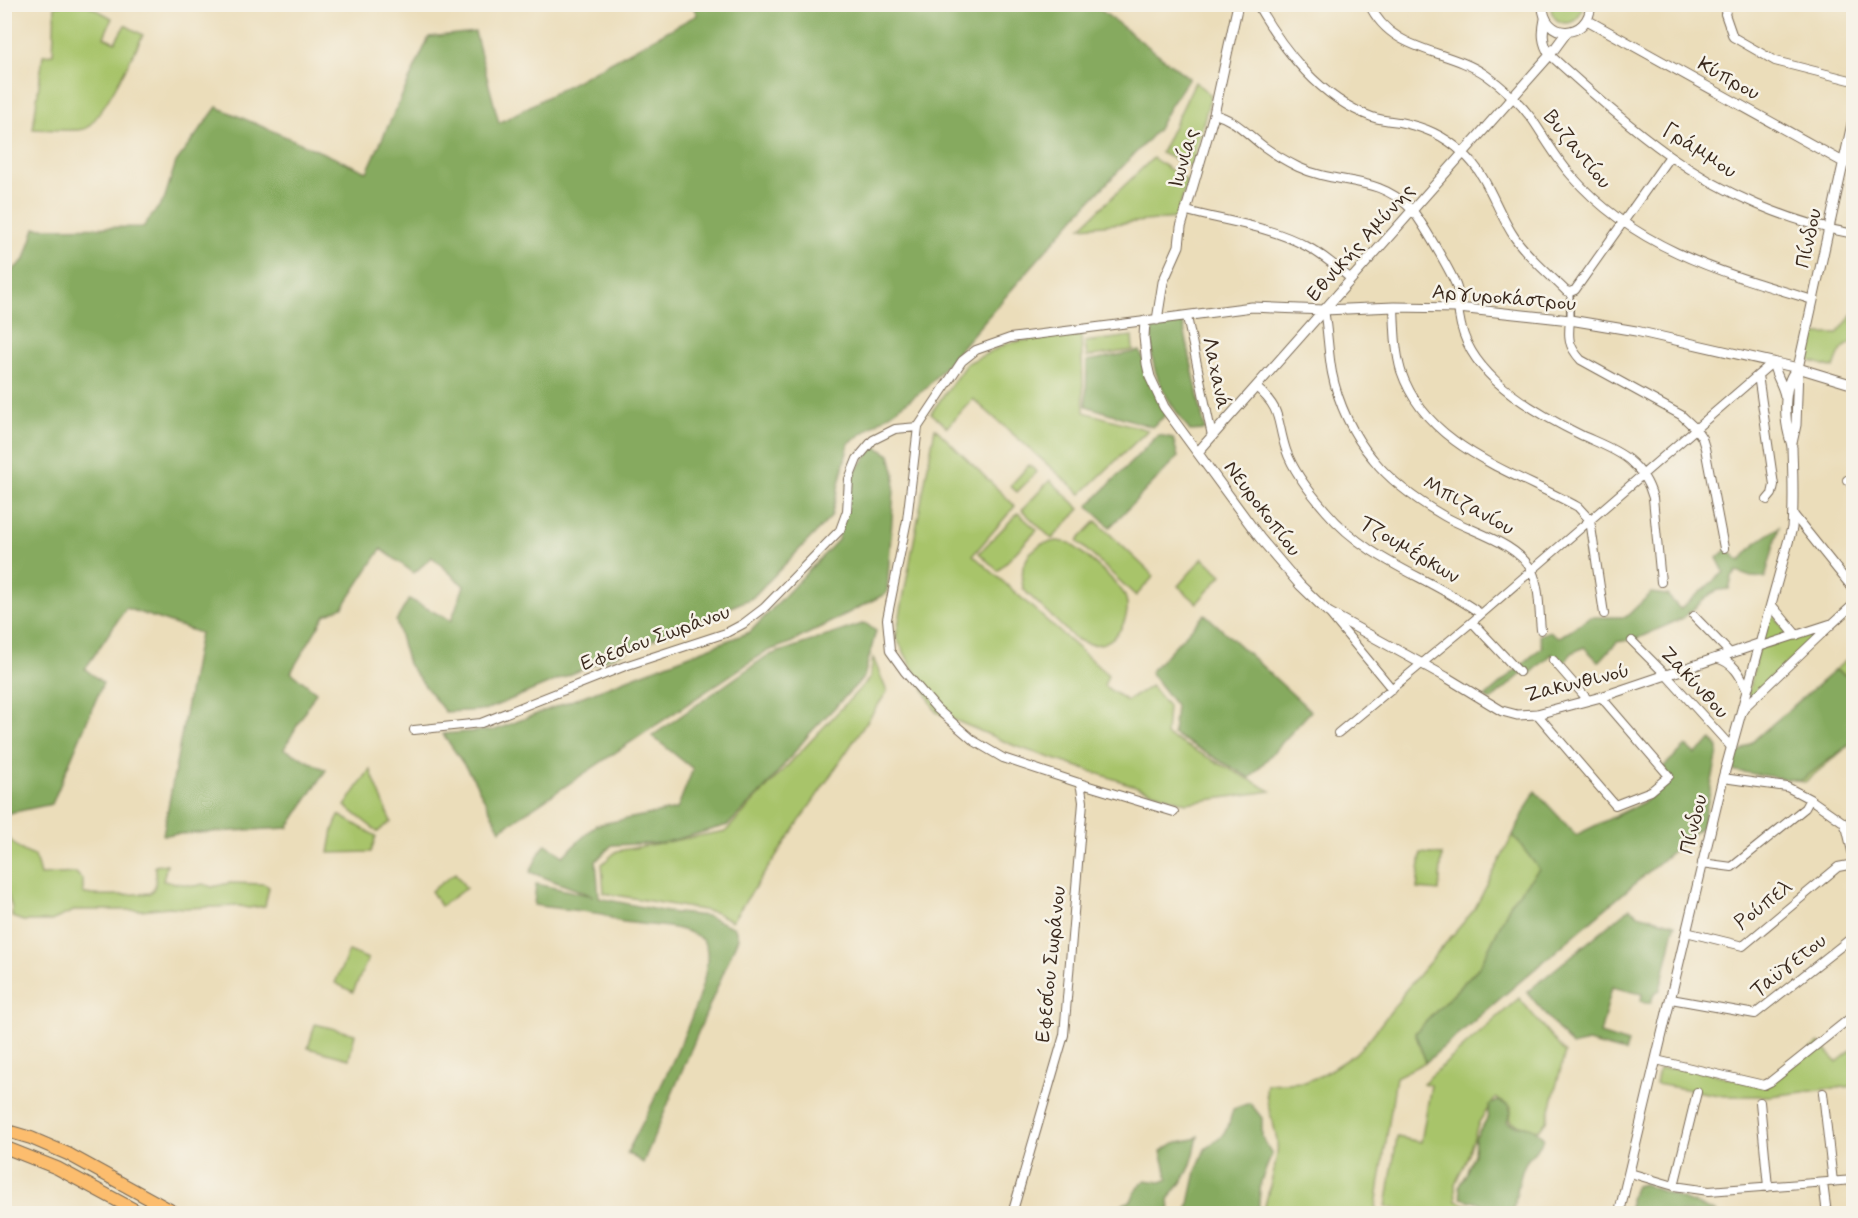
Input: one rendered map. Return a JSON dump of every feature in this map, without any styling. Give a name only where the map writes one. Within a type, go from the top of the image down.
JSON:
[{"type":"main road","points":[[4,1130],[31,1138],[68,1154],[177,1214]]},
{"type":"main road","points":[[4,1148],[57,1168],[142,1214]]},
{"type":"street","name":"Ιωνίας","points":[[1157,320],[1163,282],[1179,246],[1181,227],[1214,114],[1238,4]]},
{"type":"street","points":[[1257,4],[1290,55],[1333,96],[1373,118],[1427,129],[1441,135],[1463,153],[1485,180],[1515,238],[1566,291],[1575,290],[1670,156]]},
{"type":"street","name":"Βυζαντίου","points":[[1370,4],[1380,24],[1396,36],[1414,46],[1473,67],[1488,76],[1531,118],[1569,174],[1595,201],[1622,223],[1693,261],[1730,275],[1813,300]]},
{"type":"street","points":[[1543,4],[1542,12],[1545,19],[1551,26],[1566,32],[1582,26],[1587,20],[1591,4]]},
{"type":"street","points":[[1728,4],[1725,14],[1733,37],[1775,61],[1854,81]]},
{"type":"street","points":[[1545,19],[1543,41],[1550,55]]},
{"type":"street","name":"Κύπρου","points":[[1587,20],[1843,162],[1854,165]]},
{"type":"street","name":"Εθνικής Αμύνης","points":[[1198,452],[1550,55],[1566,32]]},
{"type":"street","name":"Γράμμου","points":[[1550,55],[1611,110],[1670,156],[1705,178],[1766,208],[1828,230],[1854,234]]},
{"type":"street","points":[[1214,114],[1227,118],[1263,146],[1299,168],[1319,176],[1362,182],[1383,189],[1412,210],[1457,288],[1461,328],[1468,347],[1482,367],[1499,384],[1561,425],[1629,460],[1643,475],[1653,498],[1661,582]]},
{"type":"street","name":"Πίνδου","points":[[1619,1214],[1723,778],[1792,528],[1792,443],[1796,425],[1798,368],[1854,115]]},
{"type":"street","points":[[1187,211],[1253,226],[1305,245],[1351,279]]},
{"type":"street","points":[[1570,292],[1568,336],[1573,351],[1581,360],[1681,415],[1702,438],[1724,548]]},
{"type":"street","points":[[1394,307],[1395,343],[1401,371],[1413,396],[1429,418],[1449,438],[1471,453],[1578,507],[1590,520],[1604,614]]},
{"type":"street","name":"Αργυροκάστρου","points":[[1145,321],[1252,308],[1324,310],[1394,307],[1458,308],[1570,320],[1636,331],[1798,368],[1854,385]]},
{"type":"street","name":"Μπιζανίου","points":[[1324,310],[1332,373],[1340,403],[1372,459],[1419,501],[1446,517],[1506,546],[1532,570]]},
{"type":"street","name":"Λαχανά","points":[[1187,317],[1212,436]]},
{"type":"street","points":[[1145,321],[1010,338],[976,350],[962,361],[918,427],[907,520],[887,619],[890,651],[904,672],[937,709],[974,741],[1003,758],[1174,812]]},
{"type":"street","name":"Νευροκοπίου","points":[[1145,321],[1145,350],[1150,377],[1164,407],[1260,538],[1300,585],[1329,612],[1422,664]]},
{"type":"street","points":[[1338,733],[1472,622],[1773,362]]},
{"type":"street","points":[[1773,362],[1775,374],[1784,389],[1786,405]]},
{"type":"street","name":"Πίνδου","points":[[1792,443],[1788,434],[1786,405],[1788,384],[1794,371],[1798,368]]},
{"type":"street","points":[[1758,375],[1774,485],[1772,494],[1767,500]]},
{"type":"street","name":"Τζουμέρκων","points":[[1256,387],[1274,406],[1279,416],[1287,451],[1306,485],[1346,532],[1368,550],[1463,601],[1481,614]]},
{"type":"street","name":"Εφεσίου Σωράνου","points":[[414,730],[481,723],[625,666],[726,633],[743,624],[764,608],[840,530],[847,511],[849,479],[857,459],[873,440],[895,429],[918,427]]},
{"type":"street","points":[[1847,480],[1854,488]]},
{"type":"street","points":[[1793,513],[1854,590]]},
{"type":"street","points":[[1532,570],[1536,584],[1541,630]]},
{"type":"street","name":"Ζακυνθινού","points":[[1422,664],[1502,711],[1517,715],[1537,714],[1601,697],[1730,653],[1833,623],[1854,604]]},
{"type":"street","points":[[1771,605],[1796,635]]},
{"type":"street","points":[[1329,612],[1392,689]]},
{"type":"street","points":[[1694,616],[1730,653]]},
{"type":"street","points":[[1472,622],[1519,672]]},
{"type":"street","points":[[1741,713],[1833,623]]},
{"type":"street","name":"Ζακύνθου","points":[[1632,641],[1732,748]]},
{"type":"street","points":[[1715,658],[1728,661],[1743,679],[1747,690]]},
{"type":"street","points":[[1553,660],[1588,700]]},
{"type":"street","points":[[1537,714],[1615,805],[1651,791],[1669,776],[1601,697]]},
{"type":"street","points":[[1723,778],[1787,787],[1810,799],[1850,829],[1854,862]]},
{"type":"street","name":"Εφεσίου Σωράνου","points":[[1012,1214],[1065,1035],[1083,802],[1079,783]]},
{"type":"street","points":[[1702,863],[1732,867],[1805,808],[1810,799]]},
{"type":"street","name":"Ρούπελ","points":[[1686,932],[1743,946],[1838,867],[1854,862]]},
{"type":"street","name":"Ταϋγετου","points":[[1671,999],[1755,1014],[1854,936]]},
{"type":"street","points":[[1656,1060],[1764,1085],[1854,1015]]},
{"type":"street","points":[[1674,1186],[1697,1092]]},
{"type":"street","points":[[1823,1093],[1833,1182]]},
{"type":"street","points":[[1760,1102],[1768,1187]]},
{"type":"street","points":[[1630,1173],[1674,1186],[1709,1191],[1854,1180]]},
{"type":"street","points":[[1823,1183],[1827,1214]]},
{"type":"green space","points":[[692,4],[1094,5],[1189,78],[1158,129],[1076,216],[925,389],[849,443],[831,517],[752,598],[486,710],[445,712],[408,664],[396,621],[409,599],[451,621],[464,586],[432,557],[414,573],[381,549],[343,607],[325,615],[291,672],[316,692],[284,749],[326,770],[288,828],[163,835],[200,633],[126,608],[85,669],[103,683],[52,804],[5,814],[5,277],[25,259],[35,228],[143,227],[164,200],[176,162],[217,107],[367,172],[429,37],[475,32],[499,123],[697,15]]},
{"type":"green space","points":[[55,5],[88,5],[112,18],[104,37],[115,42],[125,25],[143,35],[107,101],[91,124],[84,129],[33,129],[43,55],[53,54]]},
{"type":"green space","points":[[1551,5],[1582,5],[1581,13],[1572,22],[1560,22],[1552,13]]},
{"type":"green space","points":[[1195,82],[1211,95],[1191,167],[1161,153]]},
{"type":"green space","points":[[1153,158],[1187,181],[1177,218],[1081,227]]},
{"type":"green space","points":[[1853,314],[1853,343],[1843,349],[1834,368],[1807,360],[1815,334],[1837,334]]},
{"type":"green space","points":[[1183,323],[1205,430],[1190,431],[1166,394],[1152,356],[1153,325]]},
{"type":"green space","points":[[1081,332],[1084,412],[1148,430],[1081,494],[973,399],[947,427],[931,413],[966,364],[1008,343]]},
{"type":"green space","points":[[1132,336],[1133,350],[1087,357],[1085,342]]},
{"type":"green space","points":[[1140,351],[1166,415],[1152,427],[1086,406],[1087,361]]},
{"type":"green space","points":[[935,428],[1015,506],[973,555],[1108,675],[1104,686],[1127,701],[1151,686],[1168,706],[1166,735],[1271,791],[1186,803],[1015,746],[936,712],[896,637]]},
{"type":"green space","points":[[1158,435],[1173,438],[1178,457],[1110,527],[1088,506]]},
{"type":"green space","points":[[875,446],[890,455],[895,475],[887,593],[790,643],[765,652],[500,830],[473,778],[443,734],[495,730],[750,632],[838,540],[849,479]]},
{"type":"green space","points":[[1029,465],[1037,472],[1017,492],[1010,486]]},
{"type":"green space","points":[[1050,480],[1080,509],[1052,539],[1022,510]]},
{"type":"green space","points":[[1018,513],[1037,530],[998,571],[979,553]]},
{"type":"green space","points":[[1096,521],[1154,576],[1136,596],[1077,541]]},
{"type":"green space","points":[[1779,527],[1765,578],[1751,577],[1737,572],[1732,577],[1729,589],[1712,593],[1683,618],[1636,639],[1617,642],[1599,662],[1584,647],[1572,653],[1562,665],[1552,654],[1530,674],[1524,672],[1491,700],[1485,697],[1542,647],[1539,635],[1550,631],[1558,638],[1590,617],[1626,617],[1651,593],[1667,595],[1680,609],[1724,572],[1717,558],[1727,549],[1740,561],[1756,543]]},
{"type":"green space","points":[[1057,541],[1070,543],[1075,547],[1110,577],[1125,596],[1127,611],[1123,625],[1119,632],[1107,642],[1093,644],[1073,637],[1023,588],[1023,566],[1030,553],[1041,544]]},
{"type":"green space","points":[[1203,558],[1222,575],[1197,603],[1178,586]]},
{"type":"green space","points":[[1769,610],[1789,635],[1761,643]]},
{"type":"green space","points":[[1205,614],[1311,711],[1250,778],[1173,734],[1176,706],[1150,672]]},
{"type":"green space","points":[[865,623],[876,631],[864,677],[810,733],[766,787],[728,825],[663,843],[612,845],[596,861],[599,898],[667,912],[707,916],[735,928],[738,938],[643,1163],[627,1153],[664,1079],[694,1010],[704,979],[707,955],[702,940],[673,928],[627,923],[602,914],[534,905],[536,884],[593,896],[530,872],[546,844],[563,856],[596,825],[677,809],[693,769],[652,736],[767,656]]},
{"type":"green space","points":[[1824,630],[1746,701],[1759,648]]},
{"type":"green space","points":[[1853,654],[1853,688],[1849,677],[1835,670]]},
{"type":"green space","points":[[873,657],[887,692],[732,921],[714,912],[604,893],[602,864],[617,851],[726,831],[870,678]]},
{"type":"green space","points":[[1835,670],[1849,677],[1853,688],[1853,742],[1800,781],[1729,770],[1734,752],[1739,753]]},
{"type":"green space","points":[[1712,740],[1718,752],[1703,825],[1426,1062],[1415,1033],[1480,966],[1512,901],[1539,869],[1513,835],[1535,791],[1576,835],[1644,802],[1672,778],[1663,767],[1686,746],[1695,754]]},
{"type":"green space","points":[[1853,740],[1805,782],[1796,781],[1800,781]]},
{"type":"green space","points":[[370,769],[391,822],[378,832],[345,806]]},
{"type":"green space","points":[[339,815],[376,836],[371,852],[329,853],[333,830]]},
{"type":"green space","points":[[4,833],[21,850],[35,856],[40,875],[76,873],[83,880],[83,893],[115,895],[150,893],[155,884],[155,866],[167,864],[163,881],[195,886],[203,884],[212,887],[229,883],[264,884],[269,887],[265,906],[76,910],[51,921],[23,921],[12,917],[12,908],[5,885]]},
{"type":"green space","points":[[1513,835],[1540,869],[1512,901],[1480,966],[1415,1033],[1426,1062],[1396,1077],[1375,1213],[1263,1214],[1277,1153],[1276,1135],[1267,1100],[1267,1084],[1305,1082],[1322,1075],[1355,1054],[1474,910]]},
{"type":"green space","points":[[1421,853],[1442,855],[1439,891],[1417,889]]},
{"type":"green space","points":[[455,873],[466,888],[441,906],[431,891]]},
{"type":"green space","points":[[1630,908],[1638,914],[1675,924],[1660,990],[1654,993],[1651,1003],[1641,1001],[1642,994],[1612,987],[1600,1034],[1628,1043],[1625,1052],[1588,1042],[1572,1046],[1527,992]]},
{"type":"green space","points":[[349,951],[368,959],[353,992],[335,983]]},
{"type":"green space","points":[[1519,998],[1565,1053],[1547,1121],[1538,1130],[1510,1122],[1511,1107],[1495,1098],[1479,1122],[1466,1161],[1455,1184],[1456,1201],[1485,1211],[1483,1213],[1426,1213],[1386,1207],[1397,1137],[1421,1142],[1431,1085],[1423,1083]]},
{"type":"green space","points":[[315,1024],[355,1034],[349,1059],[308,1048]]},
{"type":"green space","points":[[1819,1043],[1837,1062],[1853,1049],[1853,1086],[1770,1096],[1724,1096],[1656,1084],[1659,1069],[1689,1068],[1759,1085],[1770,1082]]},
{"type":"green space","points":[[1498,1101],[1508,1105],[1511,1112],[1507,1123],[1530,1127],[1544,1139],[1524,1166],[1513,1213],[1489,1213],[1491,1207],[1461,1198],[1459,1186],[1474,1154],[1475,1138],[1487,1119],[1489,1105]]},
{"type":"green space","points":[[1250,1103],[1262,1118],[1262,1137],[1272,1154],[1261,1181],[1258,1213],[1187,1213],[1196,1171],[1205,1149],[1221,1137],[1228,1127],[1233,1109]]},
{"type":"green space","points":[[1198,1136],[1189,1170],[1169,1198],[1170,1213],[1110,1214],[1105,1211],[1131,1201],[1145,1180],[1161,1182],[1168,1179],[1161,1151],[1174,1143]]},
{"type":"green space","points":[[1643,1184],[1718,1213],[1630,1213],[1630,1199],[1636,1186]]}]
